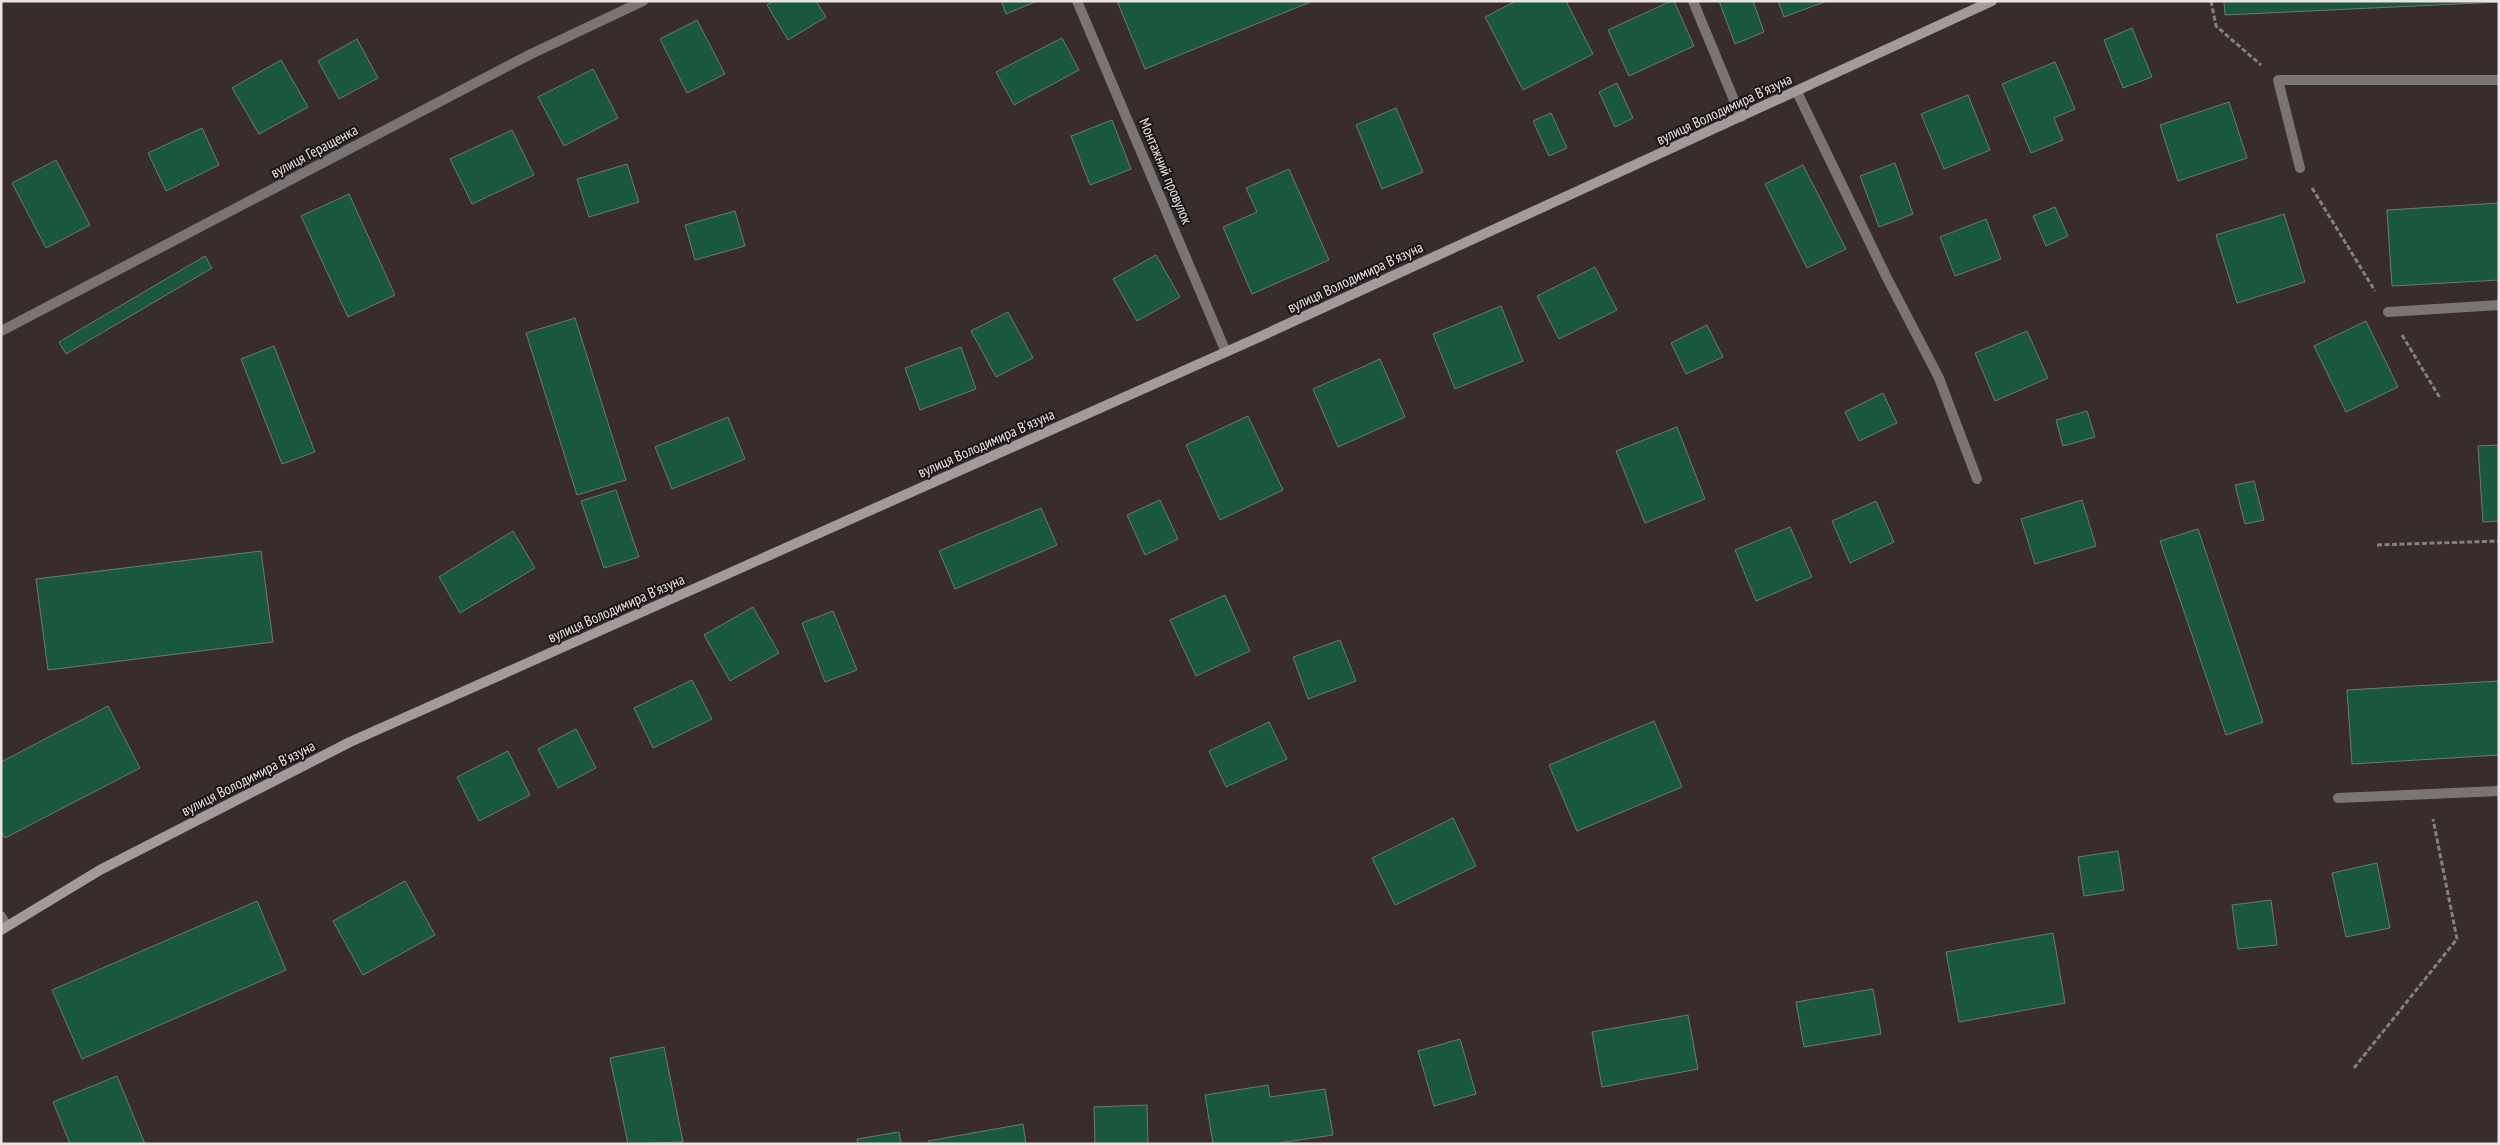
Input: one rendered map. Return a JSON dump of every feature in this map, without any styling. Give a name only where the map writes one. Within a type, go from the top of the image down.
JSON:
[{"type":"main road","name":"вулиця Володимира В'язуна","points":[[4,928],[100,870],[350,742],[1226,352],[1992,1]]},
{"type":"street","name":"вулиця Геращенка","points":[[1,332],[520,59],[643,1]]},
{"type":"street","name":"Монтажний провулок","points":[[1077,1],[1226,352]]},
{"type":"street","points":[[1693,1],[1741,117]]},
{"type":"street","points":[[2300,168],[2278,80],[2499,80]]},
{"type":"street","points":[[1797,92],[1886,276],[1939,378],[1977,479]]},
{"type":"street","points":[[2388,312],[2499,305]]},
{"type":"street","points":[[2338,798],[2499,791]]},
{"type":"street","points":[[1,916],[4,928]]},
{"type":"path","points":[[2211,1],[2216,26],[2278,80]]},
{"type":"path","points":[[2300,168],[2440,398]]},
{"type":"path","points":[[2378,544],[2499,542]]},
{"type":"path","points":[[2354,1068],[2456,939],[2429,794]]},
{"type":"building","points":[[774,1],[816,1],[826,17],[788,40],[767,5]]},
{"type":"building","points":[[1001,1],[1037,1],[1006,14]]},
{"type":"building","points":[[1117,1],[1313,1],[1145,69]]},
{"type":"building","points":[[1516,1],[1566,1],[1593,54],[1523,90],[1485,17]]},
{"type":"building","points":[[1674,1],[1694,46],[1629,76],[1608,30]]},
{"type":"building","points":[[1719,1],[1753,1],[1764,32],[1735,44]]},
{"type":"building","points":[[1778,1],[1827,1],[1784,17]]},
{"type":"building","points":[[2224,1],[2499,1],[2499,2],[2225,15]]},
{"type":"building","points":[[697,20],[725,74],[687,93],[660,39]]},
{"type":"building","points":[[2132,28],[2152,77],[2123,88],[2104,40]]},
{"type":"building","points":[[1062,38],[1079,70],[1014,105],[996,72]]},
{"type":"building","points":[[357,39],[378,78],[339,99],[318,61]]},
{"type":"building","points":[[281,60],[308,107],[259,134],[232,88]]},
{"type":"building","points":[[2055,62],[2075,109],[2054,118],[2063,140],[2031,153],[2002,84]]},
{"type":"building","points":[[593,69],[618,118],[564,146],[538,97]]},
{"type":"building","points":[[1617,83],[1633,118],[1615,127],[1599,92]]},
{"type":"building","points":[[1968,95],[1990,150],[1944,169],[1921,114]]},
{"type":"building","points":[[2229,102],[2247,158],[2178,181],[2160,125]]},
{"type":"building","points":[[1396,108],[1423,172],[1382,189],[1356,125]]},
{"type":"building","points":[[1551,113],[1567,148],[1549,156],[1533,121]]},
{"type":"building","points":[[1112,120],[1131,169],[1090,185],[1071,136]]},
{"type":"building","points":[[202,128],[219,165],[166,191],[148,153]]},
{"type":"building","points":[[512,130],[534,175],[472,204],[450,159]]},
{"type":"building","points":[[56,160],[90,225],[46,248],[12,183]]},
{"type":"building","points":[[1895,163],[1913,214],[1879,227],[1860,176]]},
{"type":"building","points":[[627,164],[639,202],[589,217],[577,179]]},
{"type":"building","points":[[1803,165],[1846,249],[1807,268],[1765,184]]},
{"type":"building","points":[[1289,169],[1329,260],[1252,294],[1223,227],[1257,212],[1246,188]]},
{"type":"building","points":[[349,194],[395,295],[348,317],[301,216]]},
{"type":"building","points":[[2499,203],[2499,280],[2392,286],[2387,210]]},
{"type":"building","points":[[2055,207],[2068,236],[2046,246],[2033,216]]},
{"type":"building","points":[[735,211],[745,246],[695,260],[685,225]]},
{"type":"building","points":[[2284,214],[2305,282],[2237,303],[2216,235]]},
{"type":"building","points":[[1986,219],[2001,259],[1955,276],[1940,237]]},
{"type":"building","points":[[1156,255],[1180,297],[1137,321],[1113,279]]},
{"type":"building","points":[[205,256],[212,268],[66,354],[59,342]]},
{"type":"building","points":[[1595,267],[1617,310],[1559,339],[1537,296]]},
{"type":"building","points":[[1501,306],[1523,361],[1455,389],[1433,334]]},
{"type":"building","points":[[1008,312],[1033,358],[996,377],[971,331]]},
{"type":"building","points":[[575,318],[626,480],[577,495],[526,333]]},
{"type":"building","points":[[2366,321],[2398,387],[2346,412],[2314,346]]},
{"type":"building","points":[[1707,325],[1723,357],[1686,374],[1671,343]]},
{"type":"building","points":[[2027,331],[2048,378],[1995,401],[1975,353]]},
{"type":"building","points":[[274,346],[315,452],[282,464],[241,359]]},
{"type":"building","points":[[961,347],[976,389],[920,410],[905,368]]},
{"type":"building","points":[[1380,359],[1405,417],[1338,447],[1313,389]]},
{"type":"building","points":[[1883,393],[1897,423],[1859,441],[1845,412]]},
{"type":"building","points":[[2087,411],[2095,437],[2063,446],[2056,420]]},
{"type":"building","points":[[1248,416],[1283,490],[1220,520],[1186,445]]},
{"type":"building","points":[[728,417],[745,459],[672,489],[655,447]]},
{"type":"building","points":[[1677,427],[1705,499],[1645,523],[1616,451]]},
{"type":"building","points":[[2499,445],[2499,521],[2483,522],[2478,446]]},
{"type":"building","points":[[2254,481],[2264,520],[2245,524],[2235,485]]},
{"type":"building","points":[[616,490],[639,557],[604,568],[581,501]]},
{"type":"building","points":[[1160,500],[1178,539],[1145,555],[1127,515]]},
{"type":"building","points":[[2082,500],[2096,546],[2035,564],[2021,519]]},
{"type":"building","points":[[1876,501],[1894,542],[1850,563],[1832,521]]},
{"type":"building","points":[[1041,508],[1057,545],[955,589],[939,551]]},
{"type":"building","points":[[1790,527],[1812,577],[1756,601],[1735,550]]},
{"type":"building","points":[[2198,529],[2263,722],[2226,735],[2160,541]]},
{"type":"building","points":[[513,531],[535,568],[460,613],[439,577]]},
{"type":"building","points":[[261,551],[273,642],[48,670],[36,579]]},
{"type":"building","points":[[1225,595],[1250,651],[1196,676],[1170,620]]},
{"type":"building","points":[[753,607],[779,653],[730,681],[704,635]]},
{"type":"building","points":[[833,611],[857,670],[825,682],[802,623]]},
{"type":"building","points":[[1340,640],[1356,681],[1308,699],[1293,657]]},
{"type":"building","points":[[692,680],[712,719],[653,748],[634,708]]},
{"type":"building","points":[[2499,681],[2499,755],[2352,764],[2347,690]]},
{"type":"building","points":[[108,706],[140,768],[5,838],[1,832],[1,762]]},
{"type":"building","points":[[1654,721],[1682,787],[1577,831],[1549,765]]},
{"type":"building","points":[[1269,722],[1287,759],[1226,787],[1209,751]]},
{"type":"building","points":[[576,729],[596,768],[558,788],[538,749]]},
{"type":"building","points":[[508,751],[530,795],[479,821],[457,777]]},
{"type":"building","points":[[1453,818],[1476,866],[1395,905],[1372,858]]},
{"type":"building","points":[[2118,851],[2124,890],[2084,896],[2078,857]]},
{"type":"building","points":[[2377,863],[2390,928],[2346,937],[2332,873]]},
{"type":"building","points":[[405,881],[435,935],[363,975],[333,921]]},
{"type":"building","points":[[2271,900],[2277,945],[2238,949],[2232,905]]},
{"type":"building","points":[[257,901],[286,970],[82,1059],[52,990]]},
{"type":"building","points":[[2053,933],[2065,1003],[1959,1022],[1946,952]]},
{"type":"building","points":[[1873,989],[1881,1034],[1804,1047],[1796,1002]]},
{"type":"building","points":[[1688,1015],[1698,1069],[1602,1087],[1592,1032]]},
{"type":"building","points":[[1460,1039],[1476,1094],[1434,1106],[1418,1051]]},
{"type":"building","points":[[664,1047],[683,1142],[628,1144],[610,1058]]},
{"type":"building","points":[[117,1076],[145,1144],[70,1144],[53,1102]]},
{"type":"building","points":[[1268,1085],[1270,1097],[1325,1089],[1333,1135],[1273,1144],[1213,1144],[1205,1095]]},
{"type":"building","points":[[1147,1105],[1148,1144],[1095,1144],[1094,1107]]},
{"type":"building","points":[[1023,1124],[1026,1144],[929,1144],[928,1141]]},
{"type":"building","points":[[899,1132],[901,1144],[858,1144],[857,1139]]}]
